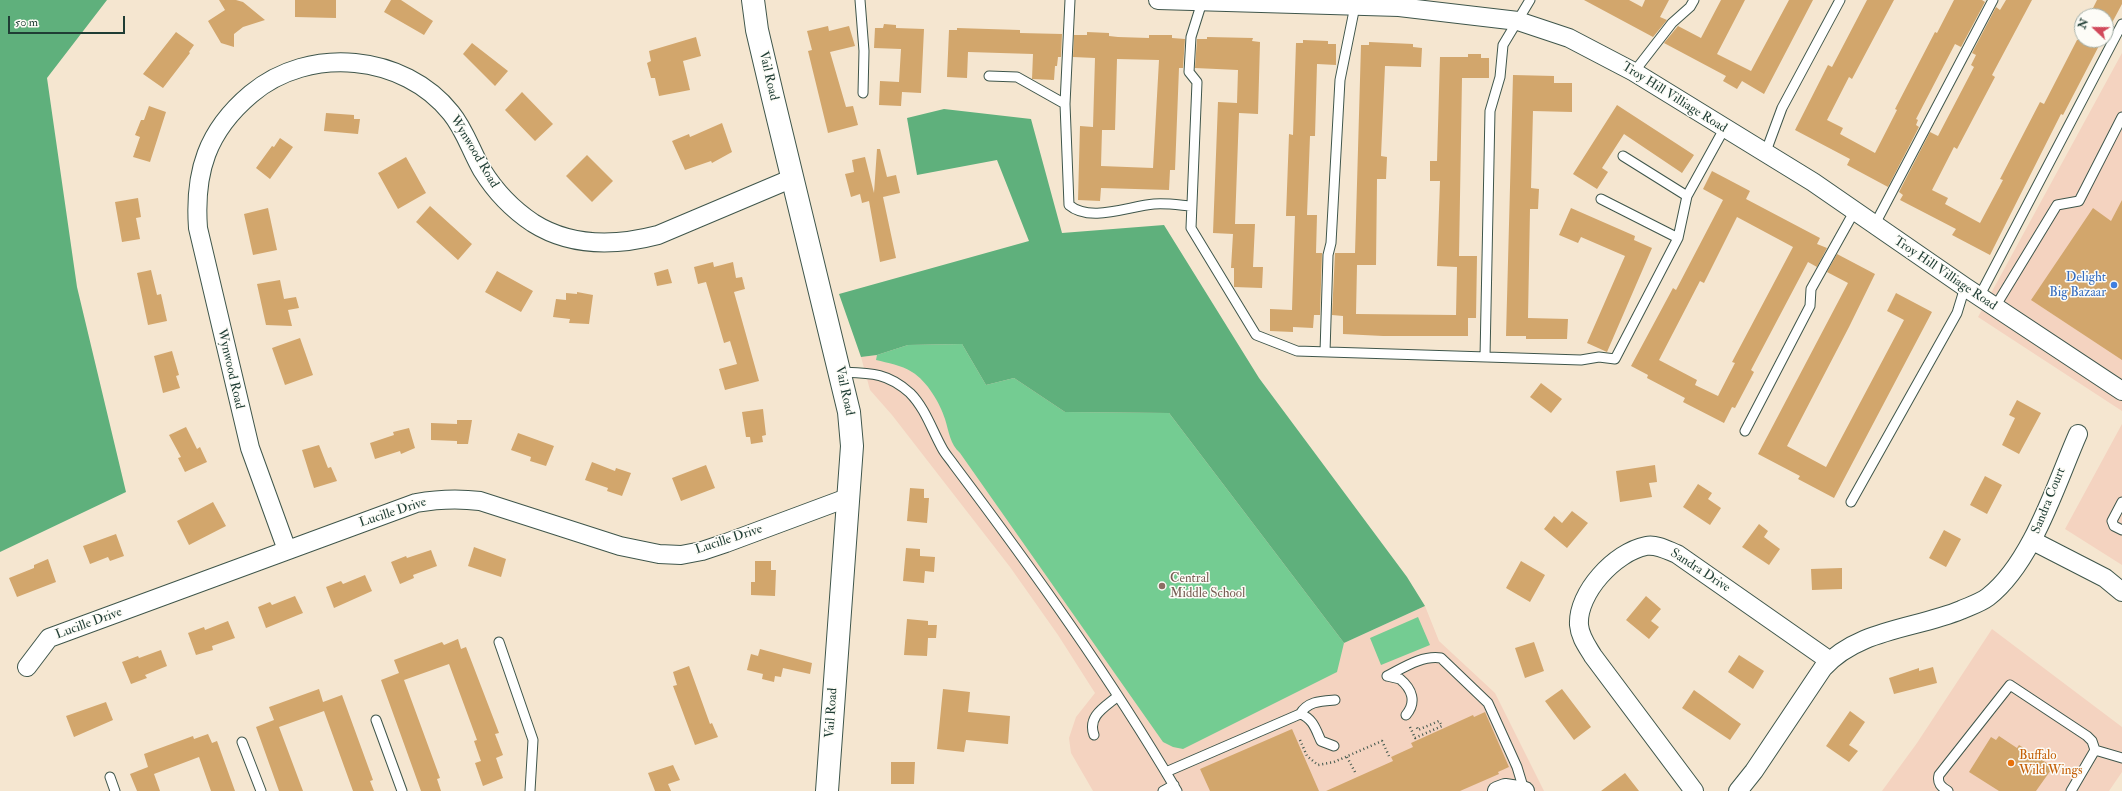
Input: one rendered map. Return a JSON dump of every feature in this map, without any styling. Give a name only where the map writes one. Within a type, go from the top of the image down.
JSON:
[{"type":"street","name":"Vail Road","points":[[752,0],[759,38],[849,412],[852,446],[847,498],[827,791]]},
{"type":"street","name":"Troy Hill Villiage Road","points":[[1158,0],[1202,2],[1284,2],[1355,6],[1400,3],[1518,21],[1569,38],[1634,72],[1724,129],[1813,182],[1874,226],[1972,292],[2122,390]]},
{"type":"street","name":"Wynwood Road","points":[[287,550],[250,448],[198,228],[196,203],[198,179],[203,160],[214,135],[237,105],[257,88],[296,69],[338,61],[375,66],[400,75],[419,85],[436,98],[451,113],[463,131],[482,170],[501,196],[516,211],[534,224],[553,233],[579,241],[616,243],[637,241],[658,235],[793,178]]},
{"type":"street","name":"Sandra Court","points":[[2078,434],[2033,540],[2105,578],[2122,592]]},
{"type":"street","name":"Lucille Drive","points":[[27,667],[49,638],[416,503],[437,499],[458,498],[487,503],[620,546],[659,554],[681,555],[702,551],[720,545],[847,498]]},
{"type":"street","points":[[1738,791],[1754,771],[1830,661],[1847,646],[1949,615],[1979,603],[2003,582],[2033,540]]},
{"type":"street","name":"Sandra Drive","points":[[1694,791],[1593,656],[1582,636],[1579,621],[1582,605],[1592,586],[1616,561],[1647,546],[1660,546],[1677,554],[1830,661]]},
{"type":"street","points":[[1497,791],[1505,788],[1524,791]]},
{"type":"lane","points":[[860,0],[864,51],[862,93]]},
{"type":"lane","points":[[1070,0],[1065,104],[1069,205],[1077,211],[1098,212],[1155,204],[1191,206]]},
{"type":"lane","points":[[1485,356],[1490,110],[1500,77],[1503,45],[1530,0]]},
{"type":"lane","points":[[1634,72],[1672,23],[1690,7],[1694,0]]},
{"type":"lane","points":[[1765,154],[1782,108],[1840,0]]},
{"type":"lane","points":[[1874,226],[1993,0]]},
{"type":"lane","points":[[1202,2],[1191,36],[1189,72],[1197,82],[1191,228],[1256,334],[1297,351],[1615,359],[1678,238],[1687,196],[1724,129]]},
{"type":"lane","points":[[1325,352],[1328,255],[1331,243],[1340,80],[1355,6]]},
{"type":"lane","points":[[1851,502],[1957,312],[1972,292],[2122,24]]},
{"type":"lane","points":[[989,76],[1017,77],[1065,104]]},
{"type":"lane","points":[[1995,307],[2058,205],[2079,201],[2122,117]]},
{"type":"lane","points":[[1623,156],[1687,196]]},
{"type":"lane","points":[[1602,199],[1678,238]]},
{"type":"lane","points":[[1745,431],[1810,306],[1811,289],[1854,212]]},
{"type":"lane","points":[[840,372],[875,373],[893,381],[910,394],[928,419],[942,449],[1034,571],[1118,696],[1175,788],[1163,791]]},
{"type":"lane","points":[[2122,502],[2112,521],[2114,526],[2122,530]]},
{"type":"lane","points":[[499,642],[533,740],[530,791]]},
{"type":"lane","points":[[1406,715],[1411,709],[1412,694],[1400,679],[1387,676],[1414,662],[1432,656],[1441,658],[1488,703],[1517,767],[1524,791]]},
{"type":"lane","points":[[1948,791],[1940,784],[1939,775],[2010,685],[2087,736],[2092,741],[2095,750],[2071,791]]},
{"type":"lane","points":[[1094,735],[1091,728],[1097,713],[1118,696]]},
{"type":"lane","points":[[1166,772],[1300,714],[1305,707],[1316,702],[1335,700]]},
{"type":"lane","points":[[1300,714],[1307,717],[1312,722],[1321,741],[1334,746]]},
{"type":"lane","points":[[376,720],[402,791]]},
{"type":"lane","points":[[242,742],[261,791]]},
{"type":"lane","points":[[2095,750],[2122,758]]},
{"type":"lane","points":[[110,777],[115,791]]},
{"type":"path","points":[[1410,727],[1415,738],[1442,726],[1439,721],[1418,730],[1416,725]]},
{"type":"path","points":[[1382,741],[1389,756]]},
{"type":"path","points":[[1347,756],[1356,774]]},
{"type":"shaded area","points":[[2122,53],[2122,411],[1978,317]]},
{"type":"shaded area","name":"Central Middle School","points":[[962,344],[986,385],[1014,378],[1169,413],[1344,643],[1425,606],[1439,641],[1495,693],[1544,791],[1093,791],[1071,753],[1069,738],[1076,717],[1095,693],[1058,635],[1010,567],[892,415],[870,390],[861,357],[877,355],[908,345]]},
{"type":"shaded area","points":[[2122,424],[2122,565],[2065,529]]},
{"type":"shaded area","points":[[1992,629],[2122,727],[2122,772],[2109,791],[1882,791],[1917,743]]},
{"type":"green space","points":[[0,0],[107,0],[47,78],[77,287],[126,492],[0,552]]},
{"type":"green space","points":[[944,109],[1031,119],[1062,233],[1164,225],[1259,378],[1407,577],[1425,606],[1344,643],[1169,413],[1065,412],[1014,378],[986,385],[962,344],[908,345],[877,355],[861,357],[839,294],[1029,241],[997,160],[917,175],[907,118]]},
{"type":"green space","points":[[962,344],[986,385],[1014,378],[1065,412],[1169,413],[1344,643],[1337,672],[1183,749],[1173,747],[1163,742],[954,446],[940,406],[928,387],[918,376],[908,370],[894,364],[876,360],[877,355],[908,345]]},
{"type":"green space","points":[[1418,617],[1430,645],[1381,665],[1370,638]]},
{"type":"building","points":[[219,0],[236,0],[243,2],[265,20],[243,27],[234,34],[234,47],[221,43],[208,21],[225,10]]},
{"type":"building","points":[[295,0],[336,0],[336,18],[295,17]]},
{"type":"building","points":[[391,0],[401,0],[433,21],[424,35],[384,12]]},
{"type":"building","points":[[1584,0],[1629,0],[1642,7],[1645,0],[1669,0],[1660,17],[1667,20],[1653,37]]},
{"type":"building","points":[[1721,0],[1745,0],[1717,54],[1751,71],[1789,0],[1813,0],[1764,94],[1742,81],[1737,89],[1723,81],[1726,76],[1664,43],[1678,26],[1701,38]]},
{"type":"building","points":[[1867,0],[1894,0],[1852,79],[1849,77],[1827,120],[1843,128],[1840,134],[1875,153],[1897,110],[1895,109],[1935,32],[1937,33],[1954,0],[1982,0],[1985,2],[1961,47],[1955,44],[1916,119],[1918,120],[1916,125],[1919,127],[1888,187],[1847,165],[1850,159],[1795,130],[1828,65],[1832,67]]},
{"type":"building","points":[[2006,0],[2032,0],[1992,75],[1995,77],[1957,149],[1954,147],[1932,190],[1948,198],[1945,204],[1980,223],[2003,180],[2000,179],[2040,102],[2044,104],[2074,46],[2074,48],[2098,48],[2063,115],[2061,114],[1990,255],[1952,235],[1956,229],[1900,200],[1903,195],[1899,192],[1930,132],[1938,136],[1974,67],[1971,65],[1976,55],[1972,53],[1996,7],[2000,10]]},
{"type":"building","points":[[2097,0],[2122,0],[2122,4],[2114,19],[2114,8],[2093,8]]},
{"type":"building","points":[[884,24],[896,25],[896,28],[924,29],[921,93],[902,92],[901,106],[879,105],[880,81],[899,82],[901,49],[874,48],[875,28],[883,28]]},
{"type":"building","points":[[828,26],[829,31],[849,26],[855,46],[830,52],[846,107],[853,106],[858,125],[828,133],[808,51],[812,50],[807,31]]},
{"type":"building","points":[[957,28],[1020,30],[1020,33],[1062,34],[1061,57],[1058,57],[1057,66],[1055,66],[1054,80],[1032,79],[1033,54],[968,52],[967,78],[947,77],[949,30],[957,30]]},
{"type":"building","points":[[176,32],[194,45],[189,52],[190,53],[163,88],[143,74]]},
{"type":"building","points":[[1087,32],[1109,33],[1109,36],[1149,38],[1149,35],[1172,35],[1172,38],[1185,39],[1183,68],[1179,68],[1175,170],[1170,170],[1169,190],[1101,188],[1100,201],[1078,200],[1080,126],[1093,127],[1095,58],[1073,57],[1074,35],[1087,35]],"holes":[[[1117,59],[1159,60],[1153,168],[1101,166],[1102,130],[1115,130]]]},
{"type":"building","points":[[696,37],[701,56],[683,61],[690,90],[659,96],[655,78],[651,78],[647,63],[651,61],[649,51]]},
{"type":"building","points":[[1207,37],[1253,38],[1252,41],[1260,42],[1258,114],[1239,113],[1235,224],[1255,224],[1253,267],[1263,267],[1262,288],[1234,287],[1234,268],[1231,268],[1233,234],[1213,233],[1218,102],[1237,103],[1238,70],[1195,68],[1197,39],[1207,39]]},
{"type":"building","points":[[1303,40],[1328,41],[1328,44],[1336,44],[1336,65],[1317,64],[1315,136],[1310,136],[1307,215],[1317,215],[1316,253],[1322,253],[1320,315],[1314,315],[1313,328],[1293,327],[1293,332],[1270,331],[1270,309],[1292,310],[1295,216],[1286,216],[1289,134],[1293,135],[1296,43],[1303,43]]},
{"type":"building","points":[[1369,42],[1413,44],[1413,47],[1422,48],[1421,67],[1385,66],[1381,156],[1387,157],[1386,179],[1377,179],[1376,265],[1357,265],[1356,314],[1456,315],[1457,267],[1437,266],[1440,181],[1430,181],[1430,161],[1437,161],[1440,57],[1468,57],[1468,54],[1481,54],[1481,58],[1489,58],[1489,78],[1462,78],[1459,256],[1477,256],[1476,318],[1468,318],[1468,336],[1383,336],[1343,334],[1343,316],[1332,315],[1335,253],[1355,253],[1361,45],[1369,45]]},
{"type":"building","points":[[472,43],[508,71],[495,86],[463,54]]},
{"type":"building","points":[[1513,75],[1554,76],[1554,83],[1572,83],[1572,112],[1533,111],[1531,188],[1539,189],[1538,209],[1530,209],[1528,318],[1568,319],[1567,339],[1526,339],[1526,336],[1506,336]]},
{"type":"building","points":[[522,92],[553,124],[535,141],[505,110]]},
{"type":"building","points":[[1617,105],[1694,155],[1682,173],[1624,134],[1602,168],[1608,172],[1597,189],[1573,174]]},
{"type":"building","points":[[149,106],[166,112],[150,162],[133,157],[140,137],[135,135],[141,120],[144,120]]},
{"type":"building","points":[[326,113],[354,115],[354,119],[360,119],[358,134],[324,131]]},
{"type":"building","points":[[722,123],[732,152],[712,163],[711,161],[685,170],[672,141],[689,134],[690,137]]},
{"type":"building","points":[[280,138],[293,147],[270,179],[256,168],[272,146],[274,147]]},
{"type":"building","points":[[877,149],[880,149],[887,177],[896,175],[900,193],[883,197],[896,258],[880,262],[869,201],[862,203],[860,194],[851,197],[845,174],[854,172],[852,160],[865,157],[874,193]]},
{"type":"building","points":[[587,155],[613,181],[592,202],[566,176]]},
{"type":"building","points":[[406,157],[426,193],[398,209],[378,173]]},
{"type":"building","points":[[1712,171],[1750,191],[1746,199],[1820,238],[1817,244],[1827,248],[1817,267],[1808,262],[1751,370],[1754,372],[1735,408],[1732,407],[1724,423],[1683,402],[1685,398],[1647,378],[1648,375],[1631,366],[1673,288],[1676,290],[1723,200],[1703,189]],"holes":[[[1737,217],[1793,247],[1732,362],[1735,363],[1718,396],[1695,385],[1697,380],[1659,360],[1700,281],[1704,283]]]},
{"type":"building","points":[[138,198],[141,217],[136,218],[140,239],[122,242],[115,202]]},
{"type":"building","points":[[2122,200],[2122,360],[2031,300],[2093,208],[2111,221]]},
{"type":"building","points":[[430,206],[472,244],[458,260],[416,222]]},
{"type":"building","points":[[268,208],[277,250],[253,255],[244,214]]},
{"type":"building","points":[[1571,208],[1635,236],[1634,240],[1652,248],[1607,352],[1587,343],[1625,256],[1581,237],[1578,243],[1559,235]]},
{"type":"building","points":[[1837,254],[1875,274],[1787,446],[1826,467],[1904,320],[1887,311],[1896,293],[1932,312],[1834,498],[1798,479],[1800,476],[1758,454],[1848,283],[1827,272]]},
{"type":"building","points":[[713,262],[714,267],[733,262],[736,278],[742,277],[745,289],[734,292],[759,381],[725,390],[719,369],[737,364],[730,341],[724,343],[706,282],[698,284],[694,267]]},
{"type":"building","points":[[668,269],[672,283],[657,286],[654,273]]},
{"type":"building","points":[[151,270],[157,295],[161,294],[167,321],[148,325],[137,273]]},
{"type":"building","points":[[497,271],[533,291],[521,312],[485,292]]},
{"type":"building","points":[[280,280],[284,299],[296,297],[299,308],[288,310],[292,326],[266,325],[257,284]]},
{"type":"building","points":[[577,292],[593,295],[589,324],[569,323],[570,319],[553,317],[556,299],[566,300],[566,293],[577,294]]},
{"type":"building","points":[[300,338],[313,375],[285,385],[272,348]]},
{"type":"building","points":[[172,351],[179,375],[176,376],[180,388],[163,393],[154,356]]},
{"type":"building","points":[[1541,383],[1562,399],[1551,413],[1530,397]]},
{"type":"building","points":[[2017,400],[2041,413],[2019,454],[2002,445],[2015,418],[2009,415]]},
{"type":"building","points":[[763,409],[766,435],[762,436],[763,442],[751,444],[750,437],[746,437],[742,412]]},
{"type":"building","points":[[457,420],[472,420],[468,444],[457,444],[457,441],[431,440],[431,423],[457,424]]},
{"type":"building","points":[[186,427],[197,449],[200,447],[207,462],[185,472],[178,458],[181,457],[169,435]]},
{"type":"building","points":[[409,428],[415,448],[401,454],[400,451],[375,459],[370,443],[394,435],[393,432]]},
{"type":"building","points":[[518,433],[554,446],[546,466],[530,461],[531,457],[511,450]]},
{"type":"building","points":[[319,445],[328,468],[331,467],[337,481],[314,488],[302,450]]},
{"type":"building","points":[[592,462],[615,471],[616,468],[631,473],[622,496],[607,491],[608,488],[585,480]]},
{"type":"building","points":[[706,465],[715,488],[681,501],[672,478]]},
{"type":"building","points":[[1655,465],[1657,482],[1649,483],[1652,497],[1620,502],[1616,471]]},
{"type":"building","points":[[1985,476],[2002,485],[1987,514],[1970,505]]},
{"type":"building","points":[[1698,484],[1712,493],[1708,499],[1721,508],[1710,525],[1683,507]]},
{"type":"building","points":[[910,488],[924,489],[924,498],[929,498],[927,523],[907,521]]},
{"type":"building","points":[[213,502],[226,526],[189,545],[177,521]]},
{"type":"building","points":[[1572,511],[1588,523],[1567,548],[1544,529],[1554,516],[1562,523]]},
{"type":"building","points":[[1759,524],[1768,531],[1764,537],[1780,549],[1769,565],[1742,547]]},
{"type":"building","points":[[1944,530],[1961,539],[1946,567],[1929,558]]},
{"type":"building","points":[[116,534],[124,556],[110,561],[108,557],[90,564],[83,546]]},
{"type":"building","points":[[474,547],[506,559],[501,577],[468,566]]},
{"type":"building","points":[[906,548],[920,549],[920,556],[935,557],[934,572],[925,571],[924,583],[903,581]]},
{"type":"building","points":[[431,550],[437,566],[413,575],[414,578],[400,584],[391,562],[406,556],[407,558]]},
{"type":"building","points":[[48,559],[56,582],[17,597],[9,578],[34,568],[34,565]]},
{"type":"building","points":[[755,561],[771,561],[771,570],[776,570],[775,596],[751,595],[751,582],[755,582]]},
{"type":"building","points":[[1521,561],[1545,575],[1530,602],[1506,588]]},
{"type":"building","points":[[1842,568],[1842,589],[1812,590],[1811,569]]},
{"type":"building","points":[[365,575],[372,591],[334,608],[326,587],[341,581],[343,584]]},
{"type":"building","points":[[295,596],[303,613],[266,628],[258,607],[270,602],[272,605]]},
{"type":"building","points":[[1646,596],[1661,609],[1651,621],[1659,627],[1649,639],[1626,620]]},
{"type":"building","points":[[907,619],[928,621],[928,625],[937,625],[936,638],[928,638],[927,656],[904,655]]},
{"type":"building","points":[[228,621],[235,638],[212,646],[213,650],[196,655],[188,633],[204,627],[205,630]]},
{"type":"building","points":[[458,639],[461,649],[466,647],[499,733],[495,734],[503,755],[496,758],[503,778],[483,786],[475,763],[481,761],[474,741],[477,740],[449,664],[404,680],[440,778],[437,779],[441,791],[421,791],[381,680],[399,673],[394,660],[442,642],[444,645]]},
{"type":"building","points":[[1534,642],[1544,671],[1525,678],[1515,648]]},
{"type":"building","points":[[760,649],[812,663],[810,674],[783,668],[781,677],[775,676],[774,682],[762,679],[763,674],[747,670],[751,654],[758,656]]},
{"type":"building","points":[[161,650],[167,666],[145,675],[147,678],[131,684],[122,662]]},
{"type":"building","points":[[1739,655],[1764,671],[1753,689],[1728,672]]},
{"type":"building","points":[[689,666],[710,724],[712,723],[718,737],[695,745],[673,686],[677,685],[673,672]]},
{"type":"building","points":[[1933,667],[1937,683],[1894,694],[1889,678],[1919,668],[1919,671]]},
{"type":"building","points":[[319,689],[323,702],[342,695],[373,780],[370,781],[374,791],[353,791],[324,711],[279,727],[303,791],[279,791],[256,727],[274,720],[269,707]]},
{"type":"building","points":[[943,689],[970,692],[968,712],[1010,716],[1008,744],[966,740],[964,752],[937,749]]},
{"type":"building","points":[[1562,689],[1591,727],[1574,740],[1545,701]]},
{"type":"building","points":[[1694,690],[1741,724],[1730,740],[1682,708]]},
{"type":"building","points":[[106,702],[113,720],[74,737],[66,716]]},
{"type":"building","points":[[1850,711],[1865,722],[1849,745],[1858,751],[1849,762],[1826,746]]},
{"type":"building","points":[[1485,712],[1509,767],[1498,772],[1499,774],[1460,791],[1326,791],[1393,761],[1391,757],[1413,747],[1411,743],[1473,715],[1474,717]]},
{"type":"building","points":[[1292,729],[1319,791],[1210,791],[1200,769]]},
{"type":"building","points":[[208,734],[212,743],[217,741],[235,791],[211,791],[199,757],[154,774],[160,791],[137,791],[130,774],[148,767],[144,754],[193,736],[194,739]]},
{"type":"building","name":"Buffalo Wild Wings","points":[[1999,736],[2017,748],[2019,745],[2053,767],[2036,791],[1999,791],[1969,772],[1991,737],[1996,740]]},
{"type":"building","points":[[891,762],[915,762],[914,784],[891,784]]},
{"type":"building","points":[[673,765],[680,780],[668,784],[671,791],[655,791],[648,773]]},
{"type":"building","points":[[1625,773],[1639,791],[1601,791]]},
{"type":"place","name":"Delight Big Bazaar","points":[[2114,285]]},
{"type":"place","name":"Central Middle School","points":[[1162,586]]},
{"type":"place","name":"Buffalo Wild Wings","points":[[2011,763]]}]
